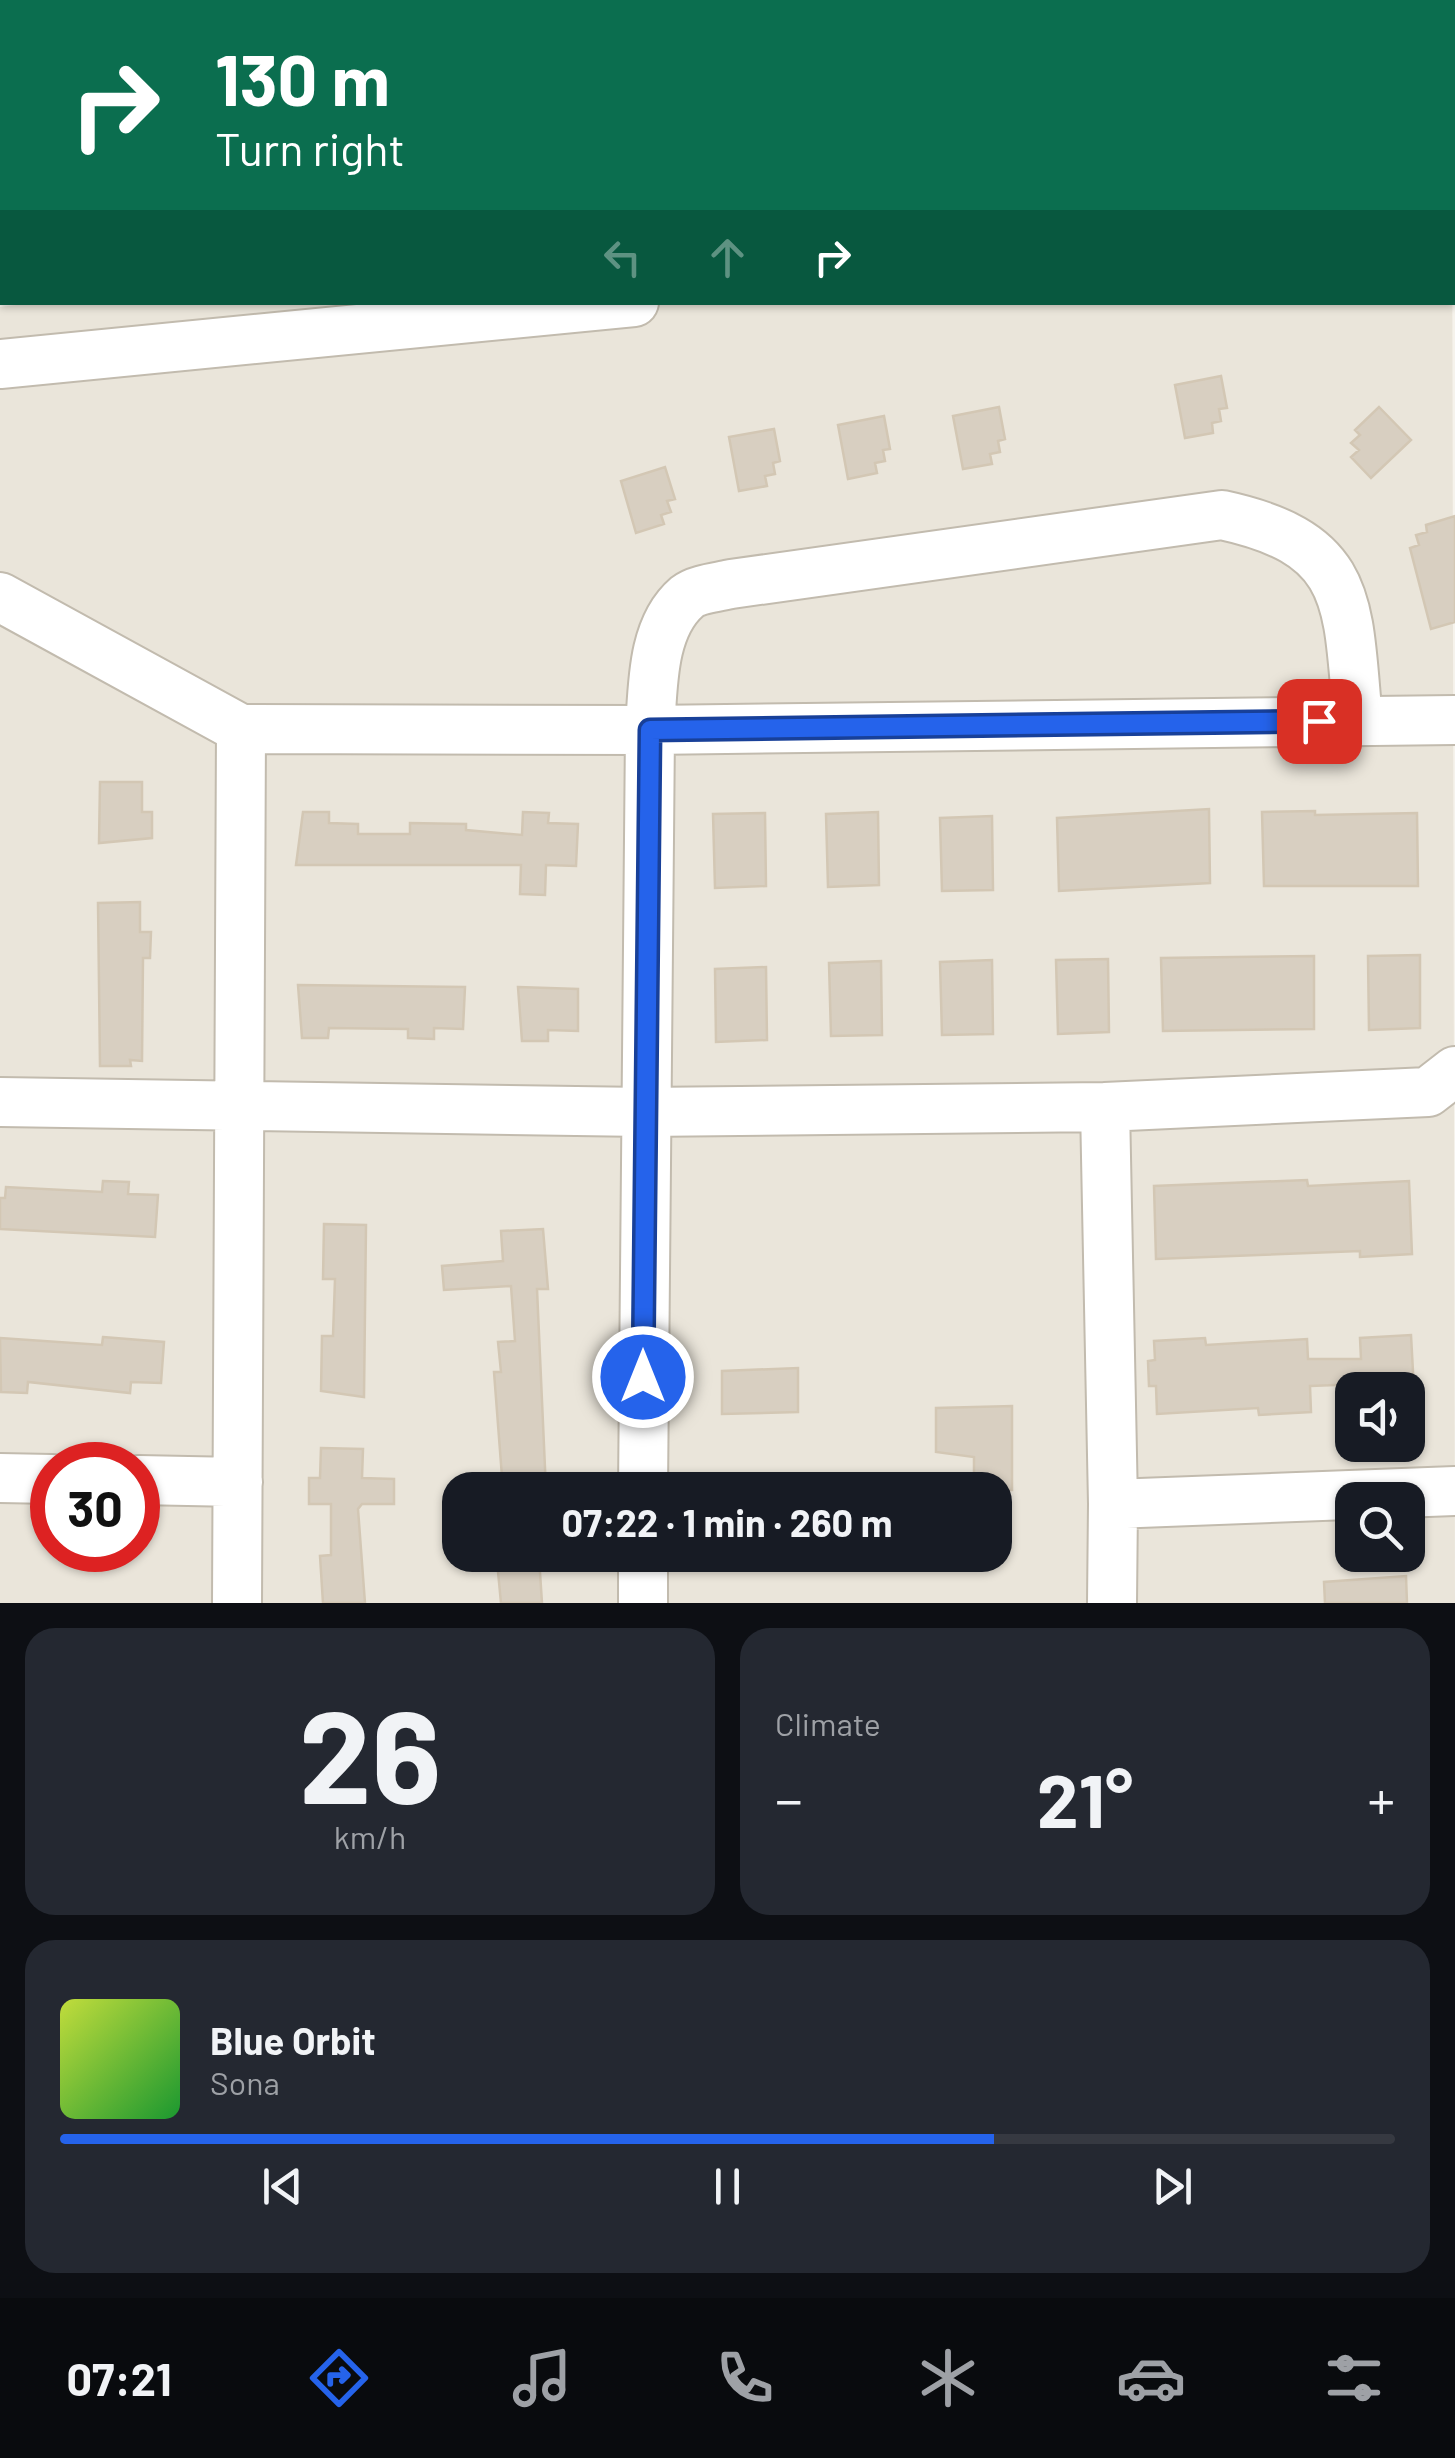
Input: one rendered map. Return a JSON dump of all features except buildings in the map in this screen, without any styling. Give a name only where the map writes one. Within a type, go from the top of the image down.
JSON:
[{"type":"street","points":[[0,364],[603,305]]},
{"type":"street","points":[[643,1472],[650,730],[655,664],[670,619],[688,595],[747,581],[1222,515],[1265,524],[1298,541],[1328,567],[1345,599],[1358,721]]},
{"type":"street","points":[[0,596],[241,729],[650,730],[1455,720]]},
{"type":"street","points":[[237,1603],[241,729]]},
{"type":"street","points":[[0,1102],[644,1112],[1105,1108],[1428,1092],[1455,1071]]},
{"type":"street","points":[[1105,1108],[1112,1603]]},
{"type":"street","points":[[0,1478],[30,1479]]},
{"type":"street","points":[[160,1480],[238,1482]]},
{"type":"street","points":[[1113,1504],[1455,1491]]},
{"type":"street","points":[[642,1603],[643,1572]]},
{"type":"shaded area","points":[[1452,305],[1455,1603],[0,1603],[0,307]]},
{"type":"route","points":[[643,1377],[650,730],[1319,721]]}]
